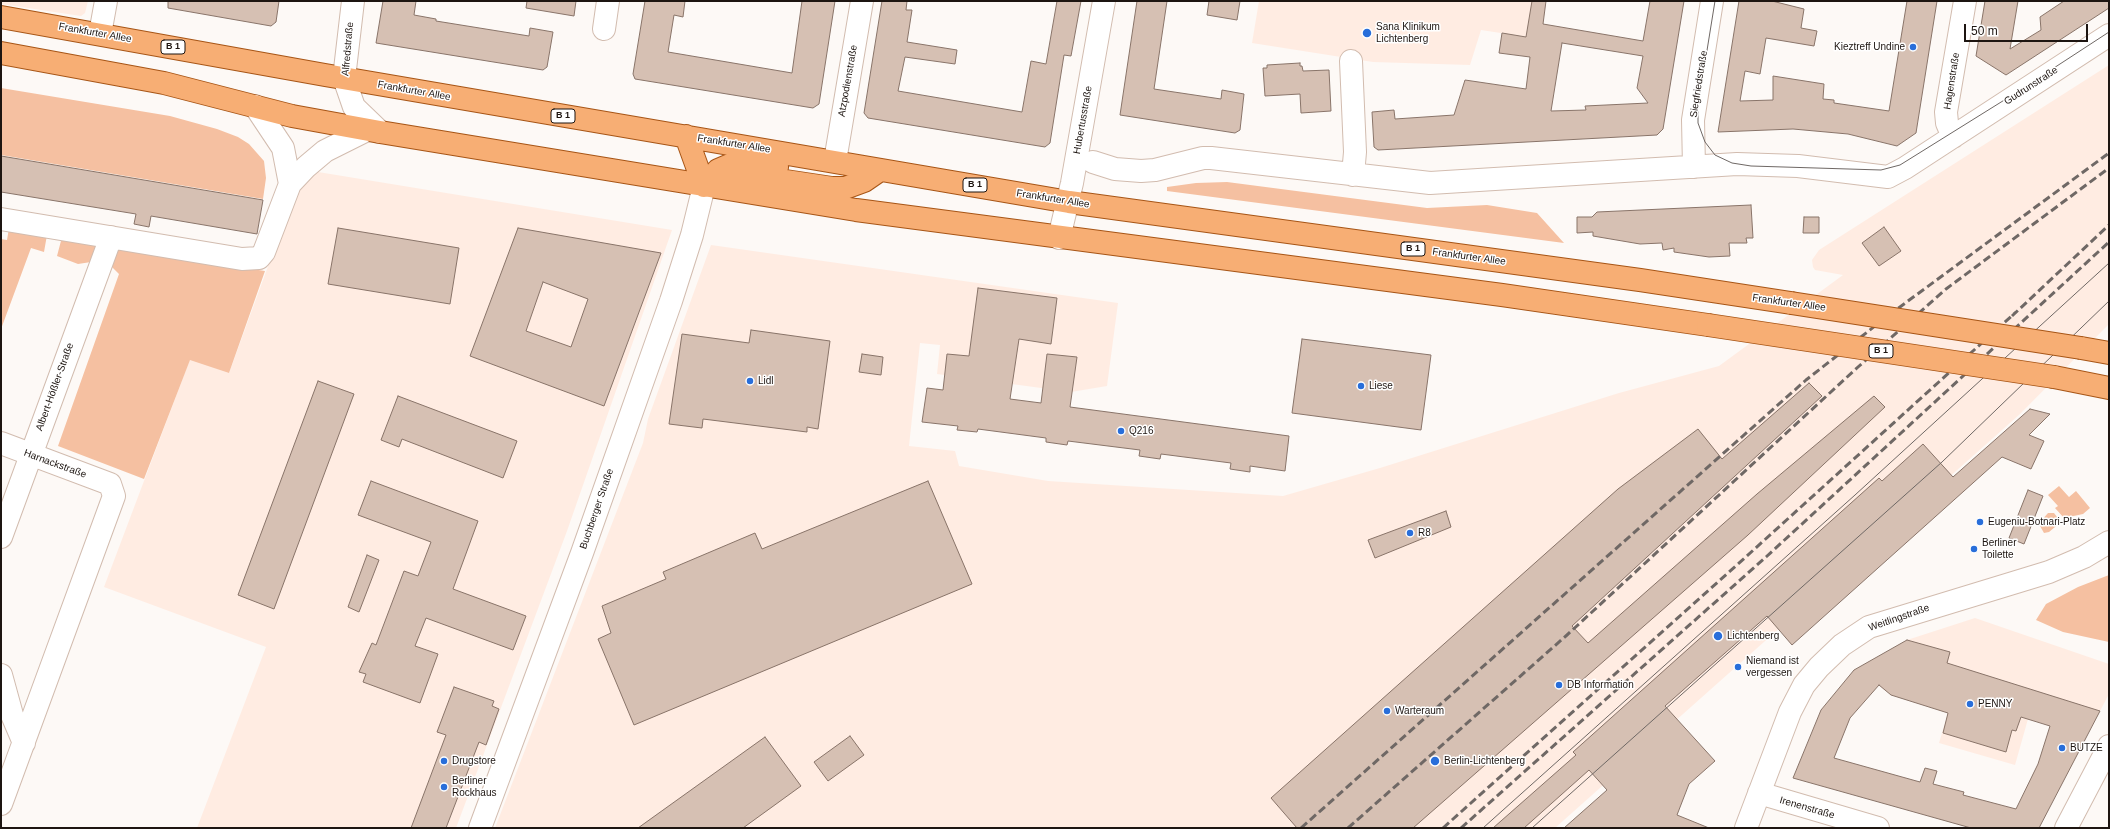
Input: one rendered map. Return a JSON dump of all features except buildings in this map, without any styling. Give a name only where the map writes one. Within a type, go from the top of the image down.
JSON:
[{"type":"main road","name":"Frankfurter Allee","points":[[1,17],[344,78],[1069,202],[1632,279],[2109,353]]},
{"type":"main road","name":"B 1","points":[[1,53],[164,83],[255,106],[373,131],[704,186],[874,213],[1502,295],[2054,377],[2109,388]]},
{"type":"main road","points":[[686,136],[704,186]]},
{"type":"main road","points":[[704,186],[718,170],[739,162],[814,173],[835,161]]},
{"type":"main road","points":[[704,186],[759,177],[832,188],[845,188],[864,181],[880,170]]},
{"type":"street","points":[[100,34],[106,1]]},
{"type":"street","name":"Alfredstraße","points":[[354,1],[344,78],[354,107],[373,131]]},
{"type":"street","points":[[604,29],[608,1]]},
{"type":"street","name":"Atzpodienstraße","points":[[835,161],[862,1]]},
{"type":"street","name":"Hubertusstraße","points":[[1060,238],[1069,202],[1104,1]]},
{"type":"street","name":"Siegfriedstraße","points":[[1694,167],[1693,120],[1712,1]]},
{"type":"street","name":"Hagenstraße","points":[[1953,137],[1947,123],[1946,112],[1965,1]]},
{"type":"street","name":"Gudrunstraße","points":[[1953,137],[2109,36]]},
{"type":"street","points":[[1351,61],[1355,152],[1353,175]]},
{"type":"street","points":[[255,106],[283,148],[290,184]]},
{"type":"street","points":[[1,219],[242,259],[259,258],[264,252],[290,184],[306,167],[325,151],[373,131]]},
{"type":"street","points":[[1093,162],[1115,169],[1141,171],[1155,170],[1203,158],[1211,158],[1430,183],[1582,172],[1737,164],[1767,165],[1888,177],[1905,168],[1953,137]]},
{"type":"street","name":"Buchberger Straße","points":[[480,828],[582,553],[671,301],[692,235],[704,186]]},
{"type":"street","name":"Albert-Hößler-Straße","points":[[1,537],[111,237]]},
{"type":"street","name":"Harnackstraße","points":[[1,443],[110,484],[114,496],[24,743]]},
{"type":"street","name":"Weitlingstraße","points":[[1746,828],[1790,712],[1804,685],[1830,656],[1850,639],[1869,627],[1891,619],[2049,572],[2084,557],[2109,542]]},
{"type":"street","points":[[1,675],[12,715],[24,743],[1,804]]},
{"type":"street","points":[[2066,828],[2109,746]]},
{"type":"street","name":"Irenenstraße","points":[[1759,793],[1878,828]]},
{"type":"shaded area","points":[[1,1],[88,1],[85,13],[81,16],[1,4]]},
{"type":"shaded area","name":"Sana Klinikum Lichtenberg","points":[[1259,1],[1533,1],[1527,37],[1481,30],[1470,65],[1373,62],[1252,43]]},
{"type":"shaded area","points":[[2109,65],[2109,324],[2020,414],[1555,828],[495,828],[643,443],[648,419],[711,245],[1118,303],[1107,386],[1071,392],[937,374],[940,345],[920,343],[909,446],[955,451],[959,466],[1048,481],[1283,496],[1380,468],[1619,393],[1719,366],[1843,275],[1815,270],[1812,260],[1819,250]]},
{"type":"shaded area","points":[[1,88],[170,116],[217,129],[238,137],[249,144],[264,161],[266,178],[263,199],[1,155]]},
{"type":"shaded area","points":[[312,171],[672,230],[567,531],[456,828],[197,828],[266,647],[104,587],[190,359],[229,373],[293,198]]},
{"type":"shaded area","points":[[1227,182],[1427,208],[1487,205],[1537,213],[1564,243],[1167,191],[1167,187],[1196,183]]},
{"type":"shaded area","points":[[9,228],[47,235],[44,252],[31,248],[1,329],[1,239],[7,240]]},
{"type":"shaded area","points":[[62,237],[100,245],[91,262],[78,264],[57,256]]},
{"type":"shaded area","points":[[117,248],[265,271],[229,373],[190,360],[144,479],[58,446],[119,274],[110,265]]},
{"type":"shaded area","points":[[2059,486],[2069,497],[2076,491],[2090,508],[2083,514],[2064,518],[2055,508],[2058,506],[2048,495]]},
{"type":"shaded area","points":[[2048,513],[2054,513],[2061,522],[2049,532],[2044,533],[2040,526],[2041,521]]},
{"type":"shaded area","points":[[2109,575],[2109,642],[2063,632],[2036,620],[2046,604],[2078,587]]},
{"type":"shaded area","points":[[1975,618],[2109,664],[2109,694],[2100,711],[2018,716],[2028,719],[2015,765],[1939,743],[1948,713],[1891,695],[1873,681],[1894,648],[1907,640]]},
{"type":"tram line","points":[[1715,1],[1698,106],[1698,123],[1705,142],[1715,155],[1732,163],[1751,166],[1881,170],[1900,165],[2014,94],[2109,32]]},
{"type":"tram line","points":[[1483,828],[1855,495],[2109,263]]},
{"type":"tram line","points":[[1532,828],[1942,462],[2109,301]]},
{"type":"railway","points":[[1301,828],[1806,380],[1889,315],[2109,153]]},
{"type":"railway","points":[[1348,828],[1567,635],[1858,367],[1946,289],[2109,168]]},
{"type":"railway","points":[[2012,316],[2109,225]]},
{"type":"railway","points":[[1461,828],[1766,557],[2109,242]]},
{"type":"railway","points":[[1443,828],[1738,564],[2016,312]]},
{"type":"place","name":"Sana Klinikum Lichtenberg","points":[[1367,33]]},
{"type":"place","name":"Kieztreff Undine","points":[[1913,47]]},
{"type":"place","name":"Lidl","points":[[750,381]]},
{"type":"place","name":"Liese","points":[[1361,386]]},
{"type":"place","name":"Q216","points":[[1121,431]]},
{"type":"place","name":"Eugeniu-Botnari-Platz","points":[[1980,522]]},
{"type":"place","name":"R8","points":[[1410,533]]},
{"type":"place","name":"Berliner Toilette","points":[[1974,549]]},
{"type":"place","name":"Lichtenberg","points":[[1718,636]]},
{"type":"place","name":"Niemand ist vergessen","points":[[1738,667]]},
{"type":"place","name":"DB Information","points":[[1559,685]]},
{"type":"place","name":"PENNY","points":[[1970,704]]},
{"type":"place","name":"Warteraum","points":[[1387,711]]},
{"type":"place","name":"BUTZE","points":[[2062,748]]},
{"type":"place","name":"Drugstore","points":[[444,761]]},
{"type":"place","name":"Berlin-Lichtenberg","points":[[1435,761]]},
{"type":"place","name":"Berliner Rockhaus","points":[[444,787]]}]
